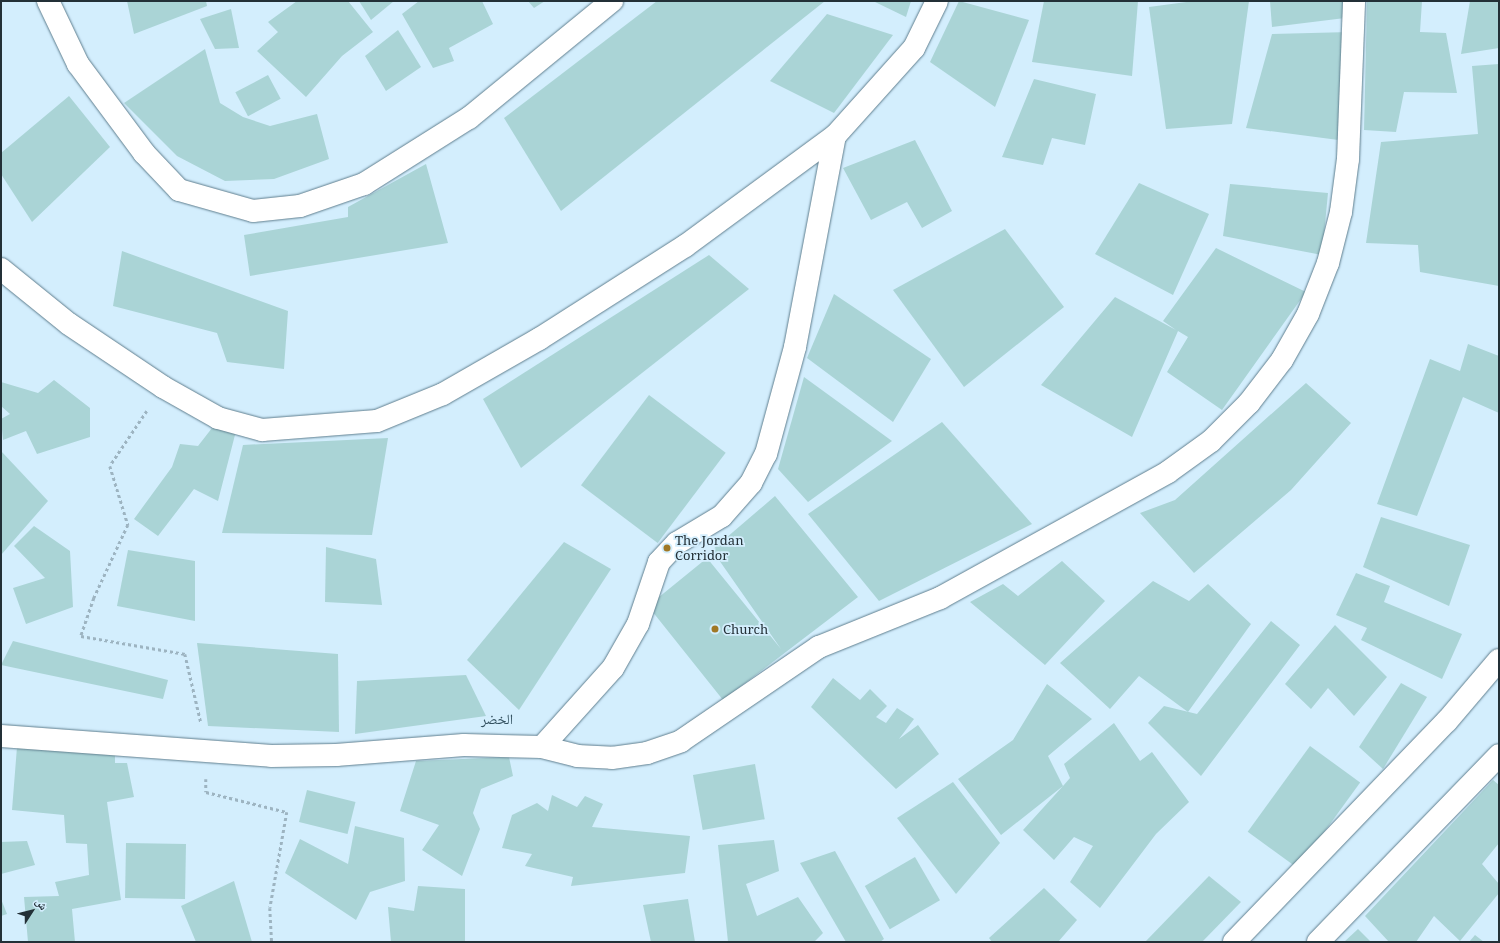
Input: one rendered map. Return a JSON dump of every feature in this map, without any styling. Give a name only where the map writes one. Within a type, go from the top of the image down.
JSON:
[{"type":"street","points":[[48,1],[78,64],[144,153],[179,190],[253,212],[300,206],[364,184],[469,118],[612,1]]},
{"type":"street","points":[[1,269],[69,324],[163,387],[218,418],[262,430],[377,421],[444,394],[539,339],[685,246],[835,136],[914,48],[937,1]]},
{"type":"street","points":[[1,736],[208,754],[336,755],[464,745],[542,747],[577,756],[612,758],[647,753],[681,741],[818,647],[940,598],[993,571],[1069,524],[1168,472],[1211,441],[1249,403],[1282,360],[1308,314],[1328,263],[1341,212],[1348,160],[1354,1]]},
{"type":"street","points":[[542,747],[613,668],[638,624],[659,562],[677,543],[722,516],[751,483],[766,454],[795,347],[835,136]]},
{"type":"street","points":[[1234,942],[1447,721],[1499,660]]},
{"type":"street","points":[[1318,942],[1499,755]]},
{"type":"path","points":[[163,387],[110,466],[128,525],[94,598],[81,636],[185,654],[208,754],[206,792],[287,812],[270,908],[272,942]]},
{"type":"building","points":[[127,1],[206,1],[207,6],[134,34]]},
{"type":"building","points":[[297,1],[348,1],[373,32],[342,56],[306,97],[257,51],[278,32],[268,22]]},
{"type":"building","points":[[359,1],[394,1],[371,20]]},
{"type":"building","points":[[419,1],[482,1],[493,24],[449,48],[454,61],[433,68],[402,14]]},
{"type":"building","points":[[528,1],[545,1],[534,8]]},
{"type":"building","points":[[657,1],[825,1],[561,211],[504,118]]},
{"type":"building","points":[[873,1],[911,1],[906,17]]},
{"type":"building","points":[[959,1],[1029,20],[995,107],[930,62]]},
{"type":"building","points":[[1044,1],[1138,1],[1132,76],[1032,62]]},
{"type":"building","points":[[1194,1],[1249,1],[1232,124],[1166,129],[1149,7]]},
{"type":"building","points":[[1270,1],[1344,1],[1345,18],[1272,27]]},
{"type":"building","points":[[1367,1],[1422,1],[1420,32],[1446,33],[1457,93],[1404,92],[1396,132],[1364,130]]},
{"type":"building","points":[[1470,1],[1499,1],[1499,48],[1461,54]]},
{"type":"building","points":[[231,9],[239,48],[215,49],[200,19]]},
{"type":"building","points":[[827,14],[893,35],[834,113],[770,81]]},
{"type":"building","points":[[398,30],[421,67],[386,91],[365,56]]},
{"type":"building","points":[[1350,32],[1346,141],[1246,128],[1272,34]]},
{"type":"building","points":[[205,49],[220,103],[243,117],[270,126],[317,114],[329,159],[274,179],[225,181],[177,156],[124,103]]},
{"type":"building","points":[[1499,64],[1499,286],[1420,272],[1418,245],[1366,243],[1381,142],[1478,134],[1472,66]]},
{"type":"building","points":[[268,75],[281,99],[248,116],[235,92]]},
{"type":"building","points":[[1034,79],[1096,94],[1085,145],[1052,138],[1043,165],[1002,157]]},
{"type":"building","points":[[69,96],[110,147],[32,222],[1,174],[1,153]]},
{"type":"building","points":[[915,140],[952,211],[922,228],[907,202],[871,220],[843,168]]},
{"type":"building","points":[[426,164],[448,243],[250,276],[244,235],[348,217],[348,207]]},
{"type":"building","points":[[1139,183],[1209,214],[1173,295],[1095,254]]},
{"type":"building","points":[[1230,184],[1328,193],[1322,255],[1223,236]]},
{"type":"building","points":[[1005,229],[1064,307],[964,387],[893,290]]},
{"type":"building","points":[[1216,248],[1306,292],[1222,410],[1167,372],[1188,337],[1178,331],[1132,437],[1041,385],[1115,297],[1176,330],[1163,321]]},
{"type":"building","points":[[122,251],[288,311],[284,369],[227,362],[217,333],[113,306]]},
{"type":"building","points":[[709,255],[749,289],[521,468],[483,399]]},
{"type":"building","points":[[834,294],[931,359],[893,422],[807,358]]},
{"type":"building","points":[[1468,344],[1499,356],[1499,413],[1463,397],[1417,516],[1377,504],[1430,359],[1460,371]]},
{"type":"building","points":[[804,377],[892,441],[808,502],[778,469]]},
{"type":"building","points":[[54,380],[90,408],[90,437],[37,454],[26,431],[3,440],[1,419],[10,414],[1,406],[1,382],[38,393]]},
{"type":"building","points":[[1306,383],[1351,423],[1291,490],[1194,573],[1140,513],[1175,500]]},
{"type":"building","points":[[649,395],[726,453],[658,543],[581,485]]},
{"type":"building","points":[[942,422],[1032,524],[879,601],[808,514]]},
{"type":"building","points":[[212,428],[236,431],[218,501],[194,489],[158,536],[134,519],[172,467],[180,444],[198,446]]},
{"type":"building","points":[[388,438],[372,535],[222,533],[243,445]]},
{"type":"building","points":[[1,451],[48,501],[1,555]]},
{"type":"building","points":[[775,496],[858,597],[723,700],[648,606],[707,558],[781,649],[712,550]]},
{"type":"building","points":[[1381,517],[1470,545],[1449,606],[1363,567]]},
{"type":"building","points":[[34,526],[70,551],[73,607],[26,624],[13,588],[45,578],[14,546]]},
{"type":"building","points":[[564,542],[611,569],[519,710],[467,660]]},
{"type":"building","points":[[326,547],[376,559],[382,605],[325,602]]},
{"type":"building","points":[[128,550],[195,561],[195,621],[117,606]]},
{"type":"building","points":[[1062,561],[1105,601],[1045,665],[970,602],[1003,584],[1018,596]]},
{"type":"building","points":[[1356,573],[1390,586],[1384,602],[1462,634],[1442,679],[1361,640],[1367,628],[1336,615]]},
{"type":"building","points":[[1153,581],[1189,601],[1208,584],[1251,624],[1188,712],[1139,676],[1110,709],[1060,663]]},
{"type":"building","points":[[1271,621],[1300,645],[1201,776],[1148,723],[1164,706],[1197,714]]},
{"type":"building","points":[[1335,625],[1387,677],[1354,716],[1328,688],[1311,709],[1285,684]]},
{"type":"building","points":[[13,641],[168,680],[163,699],[1,665]]},
{"type":"building","points":[[197,643],[338,654],[339,732],[208,726]]},
{"type":"building","points":[[466,675],[486,716],[355,734],[357,681]]},
{"type":"building","points":[[833,678],[860,700],[870,689],[887,706],[876,717],[886,723],[897,708],[914,719],[899,739],[918,725],[939,754],[896,789],[811,707]]},
{"type":"building","points":[[1401,683],[1427,697],[1383,769],[1359,747]]},
{"type":"building","points":[[1047,684],[1092,719],[1048,756],[1063,786],[1001,835],[958,779],[1013,740]]},
{"type":"building","points":[[1114,723],[1140,761],[1152,752],[1189,802],[1156,834],[1100,908],[1070,882],[1093,846],[1074,837],[1054,860],[1023,830],[1070,778],[1064,764]]},
{"type":"building","points":[[1310,746],[1360,782],[1298,868],[1248,832]]},
{"type":"building","points":[[17,747],[115,750],[115,763],[127,763],[134,797],[107,802],[121,900],[72,909],[75,942],[28,942],[24,897],[59,896],[55,882],[89,875],[87,844],[66,843],[64,815],[12,810]]},
{"type":"building","points":[[509,757],[513,776],[481,789],[473,813],[480,829],[462,876],[422,850],[439,825],[400,811],[416,761]]},
{"type":"building","points":[[755,764],[765,819],[703,830],[693,775]]},
{"type":"building","points":[[1493,780],[1499,785],[1499,843],[1482,864],[1499,884],[1499,893],[1460,941],[1434,916],[1416,942],[1389,942],[1365,916]]},
{"type":"building","points":[[953,782],[1000,843],[956,894],[897,818]]},
{"type":"building","points":[[307,790],[356,802],[348,834],[299,822]]},
{"type":"building","points":[[552,795],[577,807],[585,796],[603,804],[592,827],[690,836],[685,873],[571,886],[573,877],[525,866],[532,854],[502,848],[512,815],[537,803],[548,811]]},
{"type":"building","points":[[355,826],[404,838],[405,881],[370,892],[356,920],[285,873],[300,839],[348,864]]},
{"type":"building","points":[[774,840],[779,871],[746,884],[757,916],[798,897],[823,933],[814,942],[728,942],[718,845]]},
{"type":"building","points":[[27,841],[35,865],[1,874],[1,842]]},
{"type":"building","points":[[126,843],[186,844],[185,899],[125,898]]},
{"type":"building","points":[[835,851],[884,939],[880,942],[846,942],[800,863]]},
{"type":"building","points":[[915,857],[940,900],[890,929],[865,886]]},
{"type":"building","points":[[1209,876],[1241,902],[1202,942],[1145,942]]},
{"type":"building","points":[[234,881],[252,942],[196,942],[181,906]]},
{"type":"building","points":[[418,886],[465,889],[465,942],[391,942],[388,907],[414,911]]},
{"type":"building","points":[[1044,888],[1077,920],[1058,942],[992,942],[989,938]]},
{"type":"building","points":[[1,899],[7,914],[1,916]]},
{"type":"building","points":[[688,899],[695,942],[651,942],[643,905]]},
{"type":"building","points":[[1358,929],[1371,942],[1344,942]]},
{"type":"building","points":[[1475,935],[1484,942],[1469,942]]},
{"type":"place","name":"The Jordan Corridor","points":[[667,548]]},
{"type":"place","name":"Church","points":[[715,629]]},
{"type":"district","name":"الخضر","points":[[497,719]]}]
